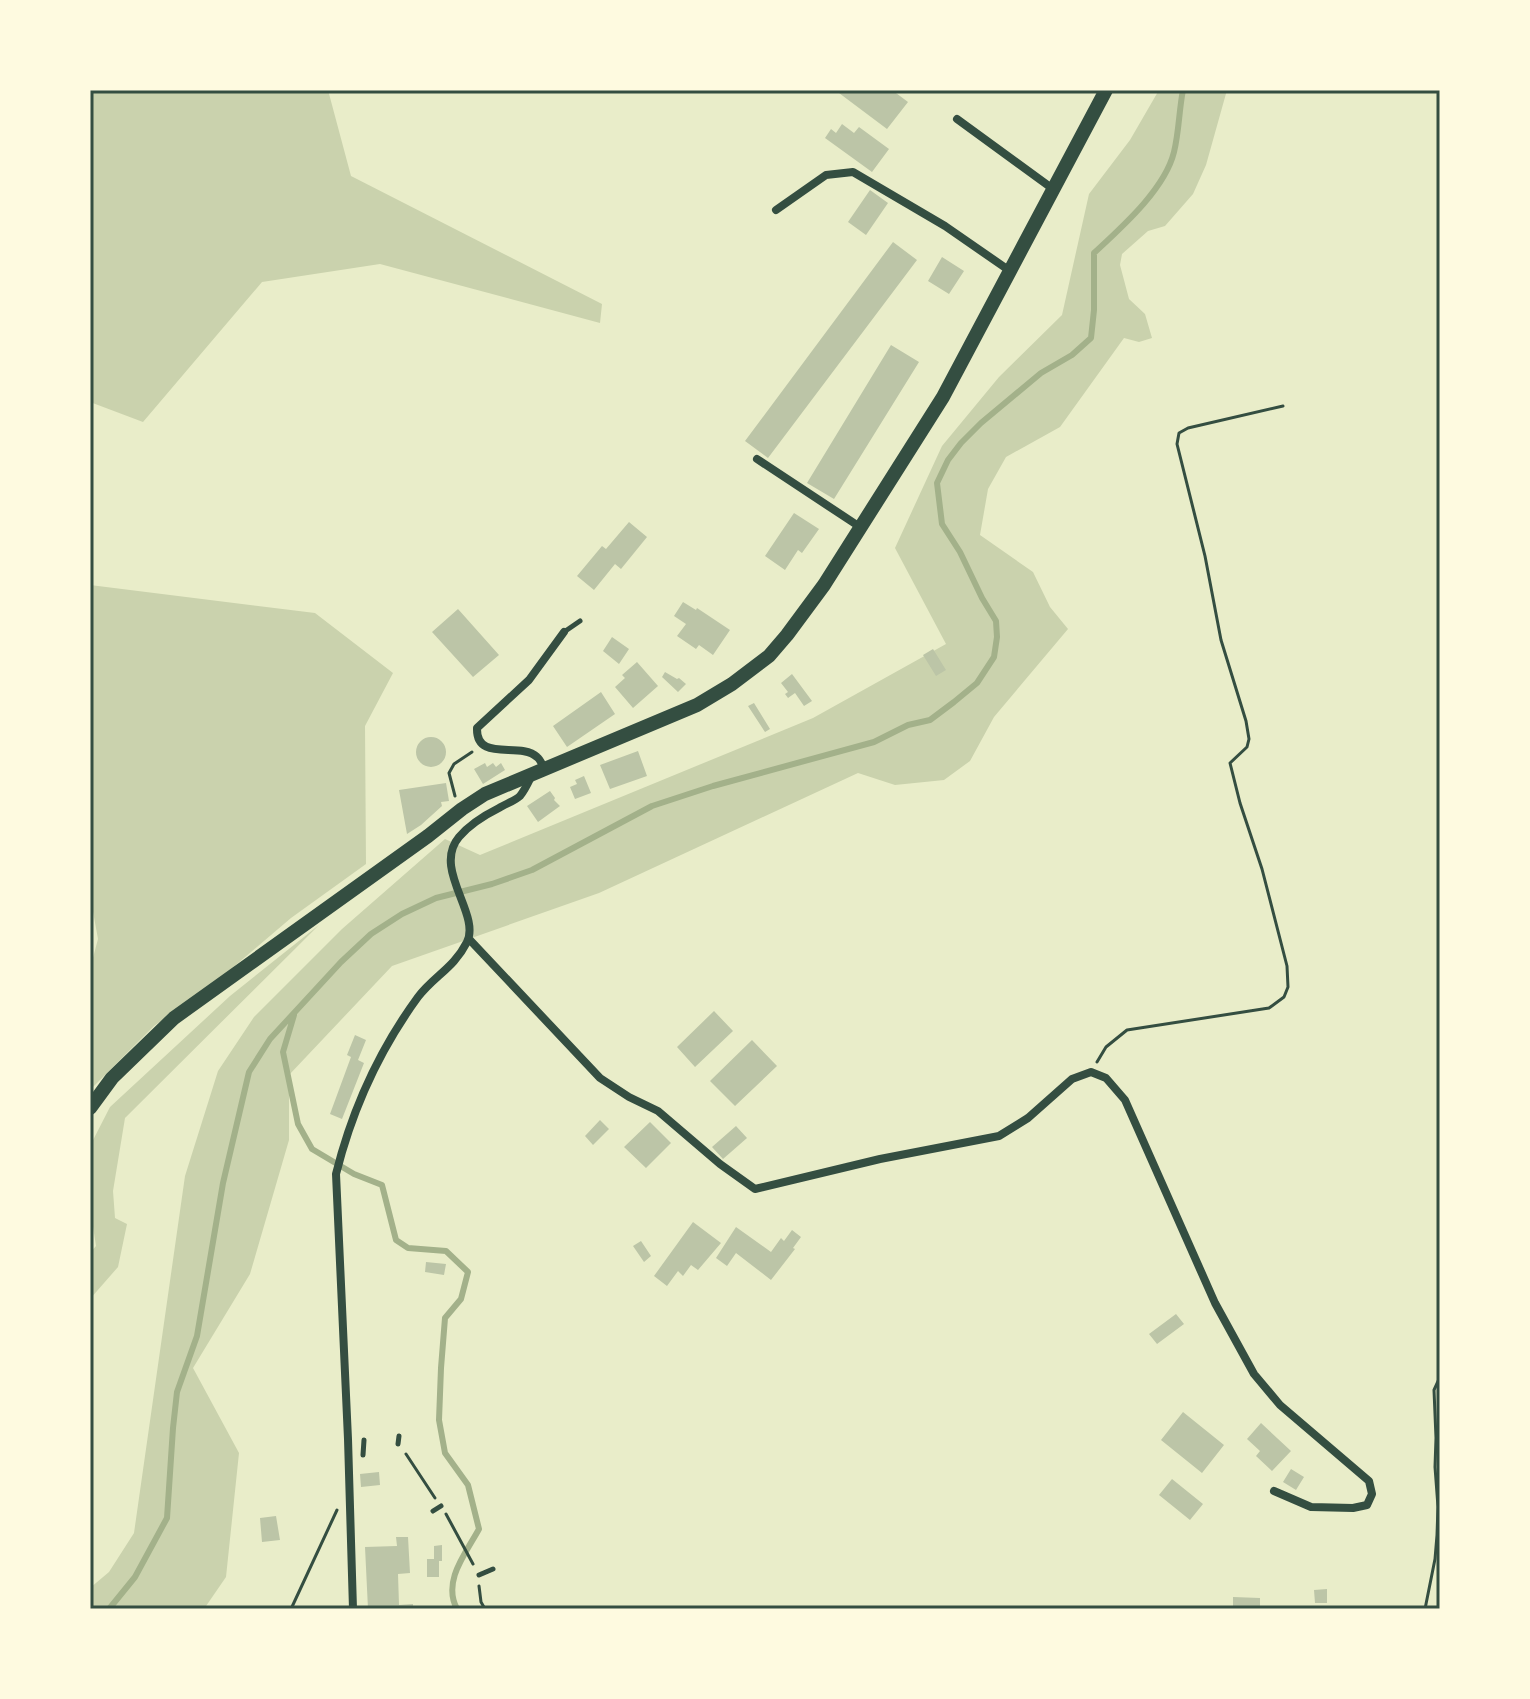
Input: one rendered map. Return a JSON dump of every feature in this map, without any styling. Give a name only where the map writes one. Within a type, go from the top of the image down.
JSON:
[{"type":"main road","points":[[90,1108],[112,1078],[174,1018],[462,809],[485,794],[697,705],[769,656],[824,585],[943,397],[1106,90]]},
{"type":"street","points":[[957,119],[1053,189]]},
{"type":"street","points":[[776,210],[826,175],[853,172],[945,226],[1010,271]]},
{"type":"street","points":[[757,459],[860,527]]},
{"type":"street","points":[[353,1609],[336,1174],[345,1136],[379,1058],[421,993],[454,963],[469,939],[468,920],[451,868],[458,838],[483,816],[519,797],[538,771],[539,758],[532,753],[488,748],[480,743],[477,728],[529,680],[564,632]]},
{"type":"street","points":[[469,939],[600,1078],[658,1111],[720,1164],[755,1189],[880,1159],[999,1136],[1028,1118],[1072,1079],[1091,1072],[1106,1078],[1125,1100],[1215,1303],[1254,1374],[1280,1405],[1369,1481],[1372,1494],[1367,1505],[1353,1508],[1311,1507],[1274,1491]]},
{"type":"lane","points":[[564,632],[580,621]]},
{"type":"lane","points":[[398,1444],[399,1436]]},
{"type":"lane","points":[[363,1455],[364,1440]]},
{"type":"lane","points":[[433,1511],[441,1506]]},
{"type":"lane","points":[[479,1575],[493,1569]]},
{"type":"path","points":[[1091,1072],[1106,1047],[1127,1030],[1269,1008],[1284,997],[1288,987],[1287,966],[1262,869],[1230,763],[1247,747],[1246,721],[1221,640],[1205,556],[1177,444],[1179,433],[1188,428],[1283,406]]},
{"type":"path","points":[[462,809],[453,792],[449,773],[454,764],[469,755],[480,743]]},
{"type":"path","points":[[1425,1609],[1437,1535],[1434,1390],[1440,1377]]},
{"type":"path","points":[[398,1444],[441,1506],[469,1557]]},
{"type":"path","points":[[291,1609],[337,1509]]},
{"type":"green space","points":[[90,90],[328,90],[351,176],[602,304],[600,323],[380,264],[262,282],[143,422],[90,402]]},
{"type":"green space","points":[[1159,90],[1227,90],[1206,165],[1193,194],[1165,226],[1148,231],[1122,254],[1120,265],[1129,299],[1145,314],[1152,338],[1139,342],[1124,338],[1060,427],[1006,457],[988,489],[980,535],[1033,572],[1050,607],[1068,629],[994,717],[970,761],[944,780],[895,785],[858,773],[599,893],[392,966],[289,1075],[289,1140],[250,1274],[193,1368],[239,1453],[226,1577],[204,1609],[90,1609],[90,1588],[109,1572],[134,1533],[185,1176],[218,1071],[254,1017],[342,929],[445,839],[480,855],[813,718],[946,644],[895,548],[942,446],[999,377],[1062,315],[1089,194],[1130,140]]},
{"type":"green space","points":[[90,585],[315,613],[393,673],[365,726],[366,864],[291,918],[224,975],[154,1026],[90,1090],[90,969],[98,939],[90,895]]},
{"type":"green space","points":[[319,925],[125,1118],[113,1191],[115,1218],[127,1224],[118,1267],[90,1299],[90,1253],[96,1246],[90,1207],[90,1146],[110,1107],[230,996]]},
{"type":"building","points":[[835,90],[892,90],[908,102],[887,129]]},
{"type":"building","points":[[842,124],[854,133],[859,127],[889,149],[872,172],[825,138],[831,129],[836,133]]},
{"type":"building","points":[[870,190],[888,203],[866,235],[848,222]]},
{"type":"building","points":[[893,242],[917,260],[768,458],[745,441]]},
{"type":"building","points":[[942,257],[964,271],[949,294],[928,281]]},
{"type":"building","points":[[891,345],[919,362],[834,499],[807,483]]},
{"type":"building","points":[[794,513],[819,529],[802,553],[798,550],[785,570],[765,556]]},
{"type":"building","points":[[629,522],[647,537],[621,569],[615,564],[594,590],[577,576],[602,546],[606,549]]},
{"type":"building","points":[[683,602],[730,630],[713,655],[699,645],[696,649],[677,636],[686,624],[674,616]]},
{"type":"building","points":[[458,609],[499,655],[473,677],[432,632]]},
{"type":"building","points":[[612,637],[629,649],[619,664],[603,651]]},
{"type":"building","points":[[933,649],[946,670],[936,676],[923,655]]},
{"type":"building","points":[[637,662],[658,686],[633,708],[615,687],[625,678],[622,675]]},
{"type":"building","points":[[665,672],[686,684],[678,692],[662,677]]},
{"type":"building","points":[[792,674],[812,701],[804,706],[795,693],[788,698],[785,694],[788,692],[781,683]]},
{"type":"building","points":[[601,692],[615,714],[567,747],[553,726]]},
{"type":"building","points":[[754,703],[770,729],[765,732],[748,706]]},
{"type":"building","points":[[431,737],[442,741],[446,752],[442,763],[431,767],[420,763],[416,752],[420,741]]},
{"type":"building","points":[[638,751],[647,776],[610,789],[600,765]]},
{"type":"building","points":[[485,763],[487,767],[493,763],[496,767],[501,763],[505,770],[483,784],[474,769]]},
{"type":"building","points":[[584,776],[591,793],[575,799],[570,787],[577,784],[575,780]]},
{"type":"building","points":[[446,783],[449,801],[441,802],[442,806],[407,834],[399,790]]},
{"type":"building","points":[[550,791],[560,806],[538,822],[527,806]]},
{"type":"building","points":[[714,1011],[733,1031],[695,1067],[677,1047]]},
{"type":"building","points":[[355,1035],[366,1040],[358,1060],[364,1063],[342,1119],[330,1114],[351,1057],[347,1055]]},
{"type":"building","points":[[752,1040],[777,1066],[735,1106],[710,1081]]},
{"type":"building","points":[[600,1120],[609,1129],[593,1145],[585,1136]]},
{"type":"building","points":[[650,1122],[671,1143],[646,1168],[624,1147]]},
{"type":"building","points":[[736,1126],[747,1138],[723,1159],[712,1147]]},
{"type":"building","points":[[693,1222],[721,1243],[698,1270],[691,1265],[683,1276],[678,1271],[667,1286],[654,1276]]},
{"type":"building","points":[[736,1227],[771,1252],[781,1238],[784,1241],[792,1230],[801,1237],[771,1280],[736,1253],[727,1266],[716,1258]]},
{"type":"building","points":[[641,1241],[651,1256],[644,1262],[633,1246]]},
{"type":"building","points":[[426,1262],[446,1264],[444,1275],[425,1272]]},
{"type":"building","points":[[1176,1314],[1184,1324],[1157,1344],[1149,1334]]},
{"type":"building","points":[[1183,1412],[1224,1445],[1202,1473],[1161,1440]]},
{"type":"building","points":[[1261,1423],[1291,1451],[1272,1471],[1256,1456],[1260,1451],[1247,1439]]},
{"type":"building","points":[[1291,1469],[1304,1477],[1296,1490],[1283,1482]]},
{"type":"building","points":[[379,1472],[380,1485],[361,1487],[360,1474]]},
{"type":"building","points":[[1172,1479],[1203,1504],[1190,1520],[1159,1495]]},
{"type":"building","points":[[276,1516],[280,1540],[262,1542],[260,1518]]},
{"type":"building","points":[[396,1537],[408,1537],[410,1573],[398,1574],[399,1605],[413,1604],[413,1609],[368,1609],[365,1547],[397,1546]]},
{"type":"building","points":[[442,1545],[439,1577],[427,1577],[427,1559],[434,1559],[434,1546]]},
{"type":"building","points":[[1327,1589],[1327,1603],[1315,1603],[1314,1590]]},
{"type":"building","points":[[1233,1597],[1260,1598],[1260,1609],[1233,1609]]},
{"type":"waterway","points":[[109,1609],[135,1577],[167,1518],[177,1392],[197,1336],[223,1183],[249,1072],[270,1039],[341,962],[371,934],[402,914],[436,898],[532,870],[652,806],[874,742],[908,725],[930,720],[977,683],[994,657],[996,621],[942,524],[937,483],[948,460],[981,423],[1041,373],[1072,355],[1091,338],[1094,253],[1141,207],[1162,180],[1174,152],[1183,90]]},
{"type":"waterway","points":[[294,1015],[283,1052],[298,1124],[312,1149],[354,1174],[382,1185],[396,1240],[408,1248],[446,1251],[468,1272],[461,1299],[445,1318],[439,1420],[445,1453],[468,1485],[479,1529],[462,1557],[454,1578],[453,1599],[457,1609]]}]
